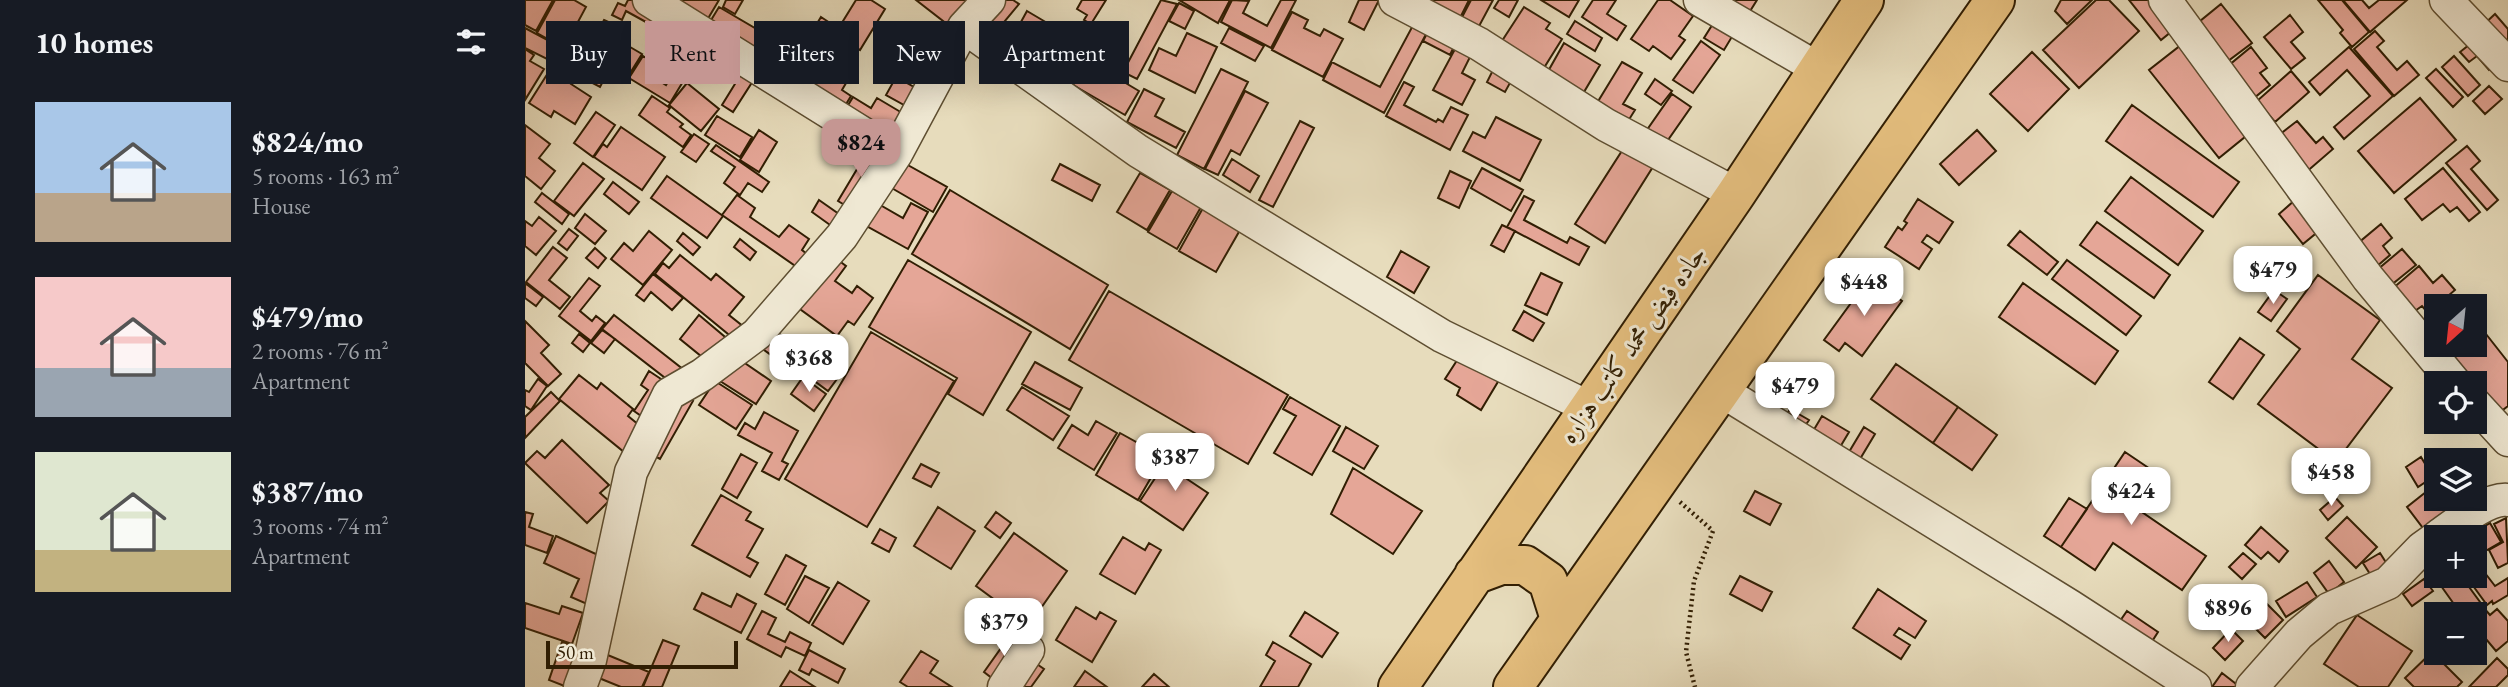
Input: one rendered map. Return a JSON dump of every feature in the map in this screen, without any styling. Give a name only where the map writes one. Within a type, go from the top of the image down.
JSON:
[{"type":"main road","name":"جاده فیض محمد کاتب هزاره","points":[[1398,687],[1736,194],[1864,0]]},
{"type":"main road","points":[[1513,687],[1994,0]]},
{"type":"main road","points":[[1474,575],[1501,565],[1525,565],[1548,581],[1560,619]]},
{"type":"street","points":[[649,0],[896,153]]},
{"type":"street","points":[[965,26],[989,0]]},
{"type":"street","points":[[1395,0],[1479,44],[1606,125],[1736,194]]},
{"type":"street","points":[[1700,0],[1817,68]]},
{"type":"street","points":[[2165,0],[2368,278],[2445,371]]},
{"type":"street","points":[[2446,0],[2508,65]]},
{"type":"street","points":[[965,28],[1138,151],[1441,336],[1588,407]]},
{"type":"street","points":[[580,687],[590,660],[631,472],[669,394],[702,376],[757,334],[842,236],[896,153],[933,84]]},
{"type":"street","points":[[1720,390],[2070,606],[2195,687]]},
{"type":"street","points":[[2487,417],[2508,440]]},
{"type":"street","points":[[2455,525],[2499,499],[2508,500]]},
{"type":"street","points":[[2252,687],[2299,634],[2329,609],[2388,583],[2424,547]]},
{"type":"street","points":[[1004,687],[1028,650]]},
{"type":"path","points":[[1655,481],[1713,531],[1694,581],[1691,605],[1686,652],[1695,687]]},
{"type":"building","points":[[525,0],[553,0],[536,31],[525,25]]},
{"type":"building","points":[[555,0],[574,0],[586,7],[578,21],[546,21],[546,38],[537,33]]},
{"type":"building","points":[[628,0],[638,0],[662,13],[658,21],[645,21],[626,11],[622,20],[612,15],[618,3],[625,6]]},
{"type":"building","points":[[668,0],[719,0],[707,21],[695,21]]},
{"type":"building","points":[[726,0],[743,0],[735,14],[723,7]]},
{"type":"building","points":[[856,0],[871,0],[885,9],[878,21],[873,21],[873,29],[860,50],[859,21],[843,21]]},
{"type":"building","points":[[916,0],[967,0],[975,6],[964,21],[943,21]]},
{"type":"building","points":[[999,0],[1013,0],[1019,4],[1005,21],[982,21]]},
{"type":"building","points":[[1082,0],[1106,0],[1093,21],[1084,20],[1087,15],[1077,9]]},
{"type":"building","points":[[1161,0],[1177,4],[1137,79],[1129,75],[1129,61]]},
{"type":"building","points":[[1179,0],[1230,0],[1218,23]]},
{"type":"building","points":[[1232,0],[1249,1],[1243,13],[1267,26],[1281,0],[1296,0],[1271,48],[1221,22]]},
{"type":"building","points":[[1359,0],[1379,0],[1364,30],[1349,22]]},
{"type":"building","points":[[1416,0],[1469,0],[1459,20]]},
{"type":"building","points":[[1471,0],[1493,0],[1477,30],[1460,21]]},
{"type":"building","points":[[1499,0],[1518,0],[1509,17],[1494,8]]},
{"type":"building","points":[[1541,0],[1579,0],[1569,17]]},
{"type":"building","points":[[1593,0],[1616,0],[1607,14],[1626,26],[1617,40],[1582,17]]},
{"type":"building","points":[[1658,0],[1670,0],[1693,16],[1679,36],[1685,40],[1671,59],[1653,46],[1649,51],[1631,39]]},
{"type":"building","points":[[1704,0],[1757,0],[1742,24]]},
{"type":"building","points":[[2061,0],[2092,0],[2067,24],[2055,11]]},
{"type":"building","points":[[2096,0],[2109,0],[2139,31],[2079,88],[2043,50]]},
{"type":"building","points":[[2129,0],[2155,0],[2177,27],[2161,40]]},
{"type":"building","points":[[2318,0],[2342,0],[2369,32],[2352,47],[2340,33],[2343,30]]},
{"type":"building","points":[[2343,0],[2362,0],[2369,8],[2379,0],[2407,0],[2370,32]]},
{"type":"building","points":[[1179,3],[1194,11],[1185,29],[1169,21]]},
{"type":"building","points":[[2221,4],[2252,43],[2224,64],[2194,26]]},
{"type":"building","points":[[719,7],[754,28],[754,59],[740,51],[740,21],[710,21]]},
{"type":"building","points":[[1524,7],[1550,23],[1546,29],[1562,39],[1542,71],[1500,44]]},
{"type":"building","points":[[1027,11],[1044,21],[1022,21]]},
{"type":"building","points":[[1292,12],[1308,20],[1304,28],[1320,36],[1324,29],[1343,39],[1323,77],[1272,50]]},
{"type":"building","points":[[1719,14],[1739,25],[1724,50],[1704,38]]},
{"type":"building","points":[[2495,14],[2508,29],[2508,56],[2481,27]]},
{"type":"building","points":[[2290,15],[2303,32],[2291,42],[2305,58],[2291,69],[2264,37]]},
{"type":"building","points":[[1418,16],[1432,23],[1384,113],[1323,80],[1332,62],[1380,87]]},
{"type":"building","points":[[1575,21],[1602,38],[1595,51],[1567,34]]},
{"type":"building","points":[[1432,24],[1458,38],[1450,55],[1423,41]]},
{"type":"building","points":[[525,28],[546,39],[546,58],[525,48]]},
{"type":"building","points":[[1229,28],[1264,46],[1255,61],[1221,43]]},
{"type":"building","points":[[2375,31],[2384,41],[2377,47],[2397,70],[2407,61],[2419,75],[2394,96],[2354,49]]},
{"type":"building","points":[[1187,33],[1217,47],[1195,93],[1149,70],[1159,48],[1176,56]]},
{"type":"building","points":[[2479,37],[2500,62],[2489,70],[2477,56],[2469,62],[2460,52]]},
{"type":"building","points":[[1701,41],[1720,55],[1693,93],[1673,80]]},
{"type":"building","points":[[1564,43],[1600,65],[1581,97],[1546,75]]},
{"type":"building","points":[[2181,45],[2251,132],[2219,158],[2149,70]]},
{"type":"building","points":[[2251,47],[2267,68],[2260,73],[2270,85],[2254,98],[2228,66]]},
{"type":"building","points":[[2349,47],[2393,96],[2344,139],[2334,127],[2370,96],[2347,70],[2320,95],[2309,82]]},
{"type":"building","points":[[631,48],[642,54],[631,72]]},
{"type":"building","points":[[525,49],[534,55],[530,61],[544,69],[525,100]]},
{"type":"building","points":[[1455,49],[1470,57],[1462,73],[1475,80],[1462,105],[1433,90]]},
{"type":"building","points":[[2032,52],[2069,89],[2028,131],[1990,94]]},
{"type":"building","points":[[643,56],[645,84],[682,84],[670,103],[631,79]]},
{"type":"building","points":[[2454,56],[2480,85],[2468,96],[2442,67]]},
{"type":"building","points":[[1497,62],[1516,72],[1505,92],[1487,82]]},
{"type":"building","points":[[1622,62],[1642,73],[1623,104],[1635,110],[1625,126],[1594,108]]},
{"type":"building","points":[[746,66],[754,71],[754,79],[733,112],[722,105],[735,84],[740,84],[740,76]]},
{"type":"building","points":[[1221,69],[1248,82],[1204,169],[1177,155]]},
{"type":"building","points":[[2436,69],[2463,97],[2453,107],[2426,78]]},
{"type":"building","points":[[2291,71],[2309,92],[2275,122],[2257,101]]},
{"type":"building","points":[[546,76],[546,84],[571,84],[591,97],[575,124],[554,111],[551,117],[529,103]]},
{"type":"building","points":[[1655,79],[1672,91],[1661,105],[1645,94]]},
{"type":"building","points":[[1404,82],[1414,87],[1404,105],[1436,122],[1438,119],[1443,122],[1451,107],[1468,115],[1450,150],[1386,116]]},
{"type":"building","points":[[688,84],[719,109],[701,131],[669,105]]},
{"type":"building","points":[[799,84],[845,84],[842,90],[851,96],[840,114],[797,88]]},
{"type":"building","points":[[892,84],[909,84],[923,92],[913,110],[886,95]]},
{"type":"building","points":[[1127,84],[1139,91],[1125,115],[1073,85]]},
{"type":"building","points":[[2489,86],[2502,99],[2485,114],[2473,101]]},
{"type":"building","points":[[1144,89],[1164,99],[1155,116],[1185,132],[1176,148],[1127,122]]},
{"type":"building","points":[[1245,91],[1268,103],[1240,155],[1231,150],[1218,175],[1205,169]]},
{"type":"building","points":[[1672,94],[1691,107],[1661,150],[1642,137]]},
{"type":"building","points":[[652,96],[670,108],[667,112],[683,124],[680,127],[691,135],[683,147],[639,115]]},
{"type":"building","points":[[853,97],[871,108],[877,98],[909,117],[891,147],[841,117]]},
{"type":"building","points":[[2420,98],[2456,140],[2394,193],[2358,151]]},
{"type":"building","points":[[2132,105],[2239,182],[2213,217],[2106,141]]},
{"type":"building","points":[[596,112],[615,125],[593,157],[574,143]]},
{"type":"building","points":[[717,116],[752,137],[740,157],[705,135]]},
{"type":"building","points":[[1496,117],[1541,140],[1520,181],[1463,151],[1473,132],[1485,138]]},
{"type":"building","points":[[1300,121],[1314,128],[1273,207],[1259,200]]},
{"type":"building","points":[[2297,121],[2316,143],[2323,137],[2333,149],[2304,174],[2279,135]]},
{"type":"building","points":[[525,125],[550,144],[539,158],[555,171],[541,189],[525,176]]},
{"type":"building","points":[[621,127],[665,157],[642,190],[594,157],[603,144],[607,147]]},
{"type":"building","points":[[759,130],[777,142],[759,172],[740,160]]},
{"type":"building","points":[[1977,130],[1996,151],[1959,185],[1940,164]]},
{"type":"building","points":[[694,134],[709,144],[696,162],[681,152]]},
{"type":"building","points":[[1627,143],[1656,162],[1605,243],[1575,224]]},
{"type":"building","points":[[716,145],[769,182],[762,192],[748,183],[740,195],[724,183],[735,167],[711,151]]},
{"type":"building","points":[[2467,146],[2480,161],[2471,169],[2498,200],[2487,210],[2446,163]]},
{"type":"building","points":[[869,149],[884,157],[853,210],[838,201]]},
{"type":"building","points":[[897,159],[947,187],[933,212],[883,183]]},
{"type":"building","points":[[1232,159],[1259,176],[1250,192],[1223,175]]},
{"type":"building","points":[[583,163],[604,179],[574,216],[554,201]]},
{"type":"building","points":[[1060,164],[1100,185],[1092,201],[1052,180]]},
{"type":"building","points":[[1482,168],[1523,190],[1511,211],[1471,188]]},
{"type":"building","points":[[2443,168],[2480,212],[2469,221],[2457,207],[2450,212],[2443,204],[2422,220],[2405,199]]},
{"type":"building","points":[[1450,171],[1471,181],[1459,208],[1438,198]]},
{"type":"building","points":[[1140,173],[1170,190],[1147,230],[1117,212]]},
{"type":"building","points":[[667,176],[723,216],[707,238],[651,198]]},
{"type":"building","points":[[2131,177],[2203,231],[2178,265],[2105,211]]},
{"type":"building","points":[[613,182],[639,202],[629,214],[604,194]]},
{"type":"building","points":[[950,190],[1108,285],[1070,349],[912,254]]},
{"type":"building","points":[[1172,191],[1201,207],[1177,249],[1148,232]]},
{"type":"building","points":[[542,193],[569,214],[562,224],[535,202]]},
{"type":"building","points":[[737,195],[755,208],[750,217],[779,237],[789,225],[809,239],[802,250],[813,259],[804,272],[722,215]]},
{"type":"building","points":[[1524,196],[1534,201],[1524,220],[1567,243],[1570,237],[1589,247],[1579,265],[1507,227]]},
{"type":"building","points":[[1918,199],[1953,222],[1939,243],[1927,235],[1922,242],[1932,249],[1919,269],[1885,247],[1898,227],[1902,230],[1907,223],[1904,221]]},
{"type":"building","points":[[819,200],[846,219],[837,230],[812,212]]},
{"type":"building","points":[[2295,200],[2320,230],[2303,244],[2279,214]]},
{"type":"building","points":[[875,202],[903,218],[911,203],[928,212],[908,249],[863,224]]},
{"type":"building","points":[[1203,208],[1240,230],[1216,272],[1179,251]]},
{"type":"building","points":[[585,214],[606,231],[595,244],[575,228]]},
{"type":"building","points":[[539,217],[556,231],[536,255],[525,246],[525,221],[532,226]]},
{"type":"building","points":[[2097,222],[2170,275],[2154,298],[2080,245]]},
{"type":"building","points":[[2381,224],[2392,238],[2383,246],[2390,255],[2376,267],[2357,244]]},
{"type":"building","points":[[1502,225],[1515,231],[1504,252],[1491,245]]},
{"type":"building","points":[[569,229],[578,236],[567,250],[558,243]]},
{"type":"building","points":[[649,231],[672,250],[643,285],[611,259],[624,243],[633,251]]},
{"type":"building","points":[[2020,231],[2058,262],[2047,275],[2008,245]]},
{"type":"building","points":[[683,233],[700,247],[693,255],[677,241]]},
{"type":"building","points":[[740,239],[756,252],[750,260],[734,247]]},
{"type":"building","points":[[553,247],[567,258],[549,280],[570,297],[560,309],[526,282]]},
{"type":"building","points":[[595,248],[606,258],[598,268],[586,258]]},
{"type":"building","points":[[2402,249],[2416,265],[2390,286],[2377,270]]},
{"type":"building","points":[[1401,251],[1429,267],[1414,293],[1387,277]]},
{"type":"building","points":[[680,255],[711,280],[716,274],[744,297],[729,315],[749,331],[739,343],[655,274],[663,263],[669,268]]},
{"type":"building","points":[[834,257],[846,266],[835,281],[852,293],[857,286],[873,298],[854,325],[848,321],[837,336],[793,304]]},
{"type":"building","points":[[908,260],[1031,332],[983,415],[948,394],[957,378],[869,327]]},
{"type":"building","points":[[2067,260],[2141,316],[2126,335],[2052,279]]},
{"type":"building","points":[[2419,266],[2433,283],[2442,275],[2455,290],[2450,294],[2424,294],[2424,308],[2422,306],[2412,313],[2392,289]]},
{"type":"building","points":[[1541,273],[1562,283],[1547,315],[1525,305]]},
{"type":"building","points":[[653,274],[683,298],[672,310],[651,292],[644,301],[636,295]]},
{"type":"building","points":[[2318,275],[2380,320],[2352,359],[2392,388],[2336,462],[2258,404],[2300,349],[2277,331]]},
{"type":"building","points":[[1870,277],[1902,301],[1862,356],[1845,343],[1839,351],[1824,340]]},
{"type":"building","points":[[589,278],[600,286],[580,311],[592,321],[596,316],[605,323],[591,341],[559,316]]},
{"type":"building","points":[[525,283],[543,297],[536,306],[525,298]]},
{"type":"building","points":[[2023,283],[2118,351],[2095,384],[1999,317]]},
{"type":"building","points":[[2274,290],[2287,299],[2271,321],[2258,312]]},
{"type":"building","points":[[1109,291],[1288,395],[1248,464],[1069,360]]},
{"type":"building","points":[[1524,311],[1544,323],[1533,341],[1513,330]]},
{"type":"building","points":[[614,315],[684,370],[673,384],[602,329]]},
{"type":"building","points":[[699,315],[731,342],[712,365],[680,339]]},
{"type":"building","points":[[525,321],[549,345],[541,353],[561,374],[548,386],[525,363]]},
{"type":"building","points":[[773,329],[798,348],[805,337],[820,349],[800,376],[760,347]]},
{"type":"building","points":[[602,330],[615,339],[604,353],[591,343]]},
{"type":"building","points":[[871,332],[954,381],[867,527],[785,479]]},
{"type":"building","points":[[579,334],[590,343],[583,352],[572,343]]},
{"type":"building","points":[[2487,335],[2508,362],[2508,406],[2495,416],[2487,406],[2487,371],[2459,371],[2448,357],[2487,357]]},
{"type":"building","points":[[2240,338],[2264,355],[2233,399],[2209,382]]},
{"type":"building","points":[[823,350],[846,367],[828,391],[805,374]]},
{"type":"building","points":[[1463,351],[1502,375],[1481,410],[1457,395],[1460,388],[1445,379]]},
{"type":"building","points":[[736,357],[771,381],[756,404],[720,381]]},
{"type":"building","points":[[1035,362],[1082,388],[1070,410],[1022,384]]},
{"type":"building","points":[[1896,364],[1958,407],[1933,443],[1871,399]]},
{"type":"building","points":[[649,371],[670,385],[647,420],[634,411],[648,390],[641,385]]},
{"type":"building","points":[[579,375],[597,389],[601,383],[633,409],[628,416],[644,429],[624,452],[559,399]]},
{"type":"building","points":[[803,377],[826,394],[814,411],[791,394]]},
{"type":"building","points":[[538,379],[547,386],[531,410],[525,406],[525,390],[529,392]]},
{"type":"building","points":[[715,381],[752,405],[736,429],[699,405]]},
{"type":"building","points":[[1022,387],[1069,416],[1053,440],[1007,410]]},
{"type":"building","points":[[551,392],[560,401],[525,438],[525,417]]},
{"type":"building","points":[[677,392],[693,401],[660,459],[643,450]]},
{"type":"building","points":[[1290,397],[1340,426],[1312,475],[1274,453],[1296,416],[1283,409]]},
{"type":"building","points":[[1958,407],[1997,435],[1972,470],[1933,443]]},
{"type":"building","points":[[1790,409],[1809,420],[1799,435],[1781,425]]},
{"type":"building","points":[[764,412],[798,431],[782,461],[788,464],[779,480],[762,471],[772,453],[738,435],[745,423],[755,429]]},
{"type":"building","points":[[1822,416],[1849,432],[1836,454],[1809,438]]},
{"type":"building","points":[[1096,421],[1117,433],[1094,470],[1058,448],[1072,425],[1088,435]]},
{"type":"building","points":[[1346,427],[1378,446],[1364,469],[1333,451]]},
{"type":"building","points":[[1864,427],[1875,434],[1857,464],[1846,457]]},
{"type":"building","points":[[1120,433],[1163,457],[1138,500],[1096,475]]},
{"type":"building","points":[[562,440],[609,485],[600,493],[609,501],[587,523],[525,463],[537,451],[545,458]]},
{"type":"building","points":[[2125,452],[2159,475],[2136,508],[2206,556],[2182,590],[2113,543],[2095,570],[2061,547]]},
{"type":"building","points":[[741,454],[757,463],[737,498],[722,489]]},
{"type":"building","points":[[1171,454],[1193,468],[1187,479],[1208,493],[1183,530],[1140,501]]},
{"type":"building","points":[[2421,457],[2424,462],[2424,483],[2418,487],[2406,467]]},
{"type":"building","points":[[921,464],[939,473],[931,487],[913,478]]},
{"type":"building","points":[[1353,468],[1422,511],[1393,554],[1331,514]]},
{"type":"building","points":[[1755,491],[1781,504],[1770,525],[1744,511]]},
{"type":"building","points":[[2424,494],[2424,511],[2453,511],[2435,525],[2424,525],[2424,529],[2407,507]]},
{"type":"building","points":[[721,495],[751,512],[746,520],[763,529],[747,557],[758,563],[750,577],[692,545]]},
{"type":"building","points":[[2335,497],[2343,506],[2328,520],[2320,510]]},
{"type":"building","points":[[2069,498],[2087,509],[2061,547],[2044,536]]},
{"type":"building","points":[[938,507],[975,531],[951,569],[914,546]]},
{"type":"building","points":[[525,512],[533,514],[529,527],[553,536],[547,553],[525,545]]},
{"type":"building","points":[[996,512],[1011,523],[1000,538],[985,527]]},
{"type":"building","points":[[2347,517],[2377,547],[2356,568],[2326,538]]},
{"type":"building","points":[[2506,518],[2508,563],[2498,568],[2489,550],[2503,542],[2494,524]]},
{"type":"building","points":[[2490,523],[2501,542],[2487,550],[2487,525]]},
{"type":"building","points":[[2261,527],[2288,551],[2279,562],[2268,552],[2261,559],[2245,545]]},
{"type":"building","points":[[880,529],[896,538],[889,552],[872,543]]},
{"type":"building","points":[[1014,533],[1067,571],[1029,625],[976,586]]},
{"type":"building","points":[[556,536],[607,559],[587,604],[571,597],[579,579],[544,563]]},
{"type":"building","points":[[1123,537],[1145,550],[1149,543],[1161,550],[1135,594],[1100,574]]},
{"type":"building","points":[[2243,553],[2256,564],[2242,579],[2229,567]]},
{"type":"building","points":[[2380,553],[2392,572],[2375,582],[2363,563]]},
{"type":"building","points":[[786,555],[806,566],[785,605],[765,594]]},
{"type":"building","points":[[2329,561],[2344,582],[2329,594],[2314,573]]},
{"type":"building","points":[[805,576],[829,588],[809,623],[787,609]]},
{"type":"building","points":[[1740,576],[1772,592],[1762,611],[1730,594]]},
{"type":"building","points":[[2487,576],[2495,586],[2508,578],[2508,595],[2493,604],[2492,601],[2487,605],[2475,588],[2487,588]]},
{"type":"building","points":[[2424,579],[2424,588],[2431,588],[2433,591],[2412,606],[2403,594]]},
{"type":"building","points":[[838,582],[869,601],[843,644],[812,625]]},
{"type":"building","points":[[2307,582],[2317,597],[2286,617],[2276,601]]},
{"type":"building","points":[[2443,588],[2470,588],[2480,602],[2452,602]]},
{"type":"building","points":[[1878,589],[1926,621],[1915,638],[1899,628],[1894,635],[1910,645],[1901,659],[1853,628]]},
{"type":"building","points":[[702,593],[731,607],[737,594],[756,604],[741,633],[694,609]]},
{"type":"building","points":[[2262,599],[2283,620],[2265,638],[2244,617]]},
{"type":"building","points":[[525,603],[559,614],[562,606],[583,613],[572,644],[525,628]]},
{"type":"building","points":[[1076,607],[1096,619],[1100,612],[1116,621],[1092,662],[1056,640]]},
{"type":"building","points":[[2497,609],[2508,621],[2508,641],[2496,651],[2487,640],[2487,612],[2490,615]]},
{"type":"building","points":[[762,611],[776,618],[768,634],[785,642],[790,632],[811,643],[805,656],[786,647],[781,657],[747,639]]},
{"type":"building","points":[[2127,611],[2158,632],[2151,643],[2120,621]]},
{"type":"building","points":[[1305,612],[1338,633],[1322,657],[1290,636]]},
{"type":"building","points":[[2357,615],[2412,651],[2388,687],[2359,687],[2324,664]]},
{"type":"building","points":[[2231,629],[2243,641],[2225,660],[2213,648]]},
{"type":"building","points":[[1011,634],[1025,644],[997,682],[984,672]]},
{"type":"building","points":[[663,640],[679,646],[662,687],[643,687]]},
{"type":"building","points":[[562,642],[583,650],[567,687],[549,680]]},
{"type":"building","points":[[1273,642],[1311,664],[1298,687],[1260,687],[1275,661],[1266,655]]},
{"type":"building","points":[[809,650],[845,669],[838,683],[812,669],[809,675],[799,670]]},
{"type":"building","points":[[598,651],[649,672],[642,687],[621,687],[594,676]]},
{"type":"building","points":[[921,651],[938,661],[930,673],[952,687],[908,687],[900,682]]},
{"type":"building","points":[[2497,658],[2508,669],[2508,675],[2496,687],[2469,687]]},
{"type":"building","points":[[1031,660],[1044,669],[1031,687],[1018,687]]},
{"type":"building","points":[[2424,660],[2424,665],[2445,665],[2462,682],[2457,687],[2414,687],[2405,678]]},
{"type":"building","points":[[790,671],[815,687],[780,687]]},
{"type":"building","points":[[1085,671],[1107,687],[1074,687]]},
{"type":"building","points":[[2222,673],[2240,687],[2212,687]]},
{"type":"building","points":[[1154,674],[1169,687],[1142,687]]}]
